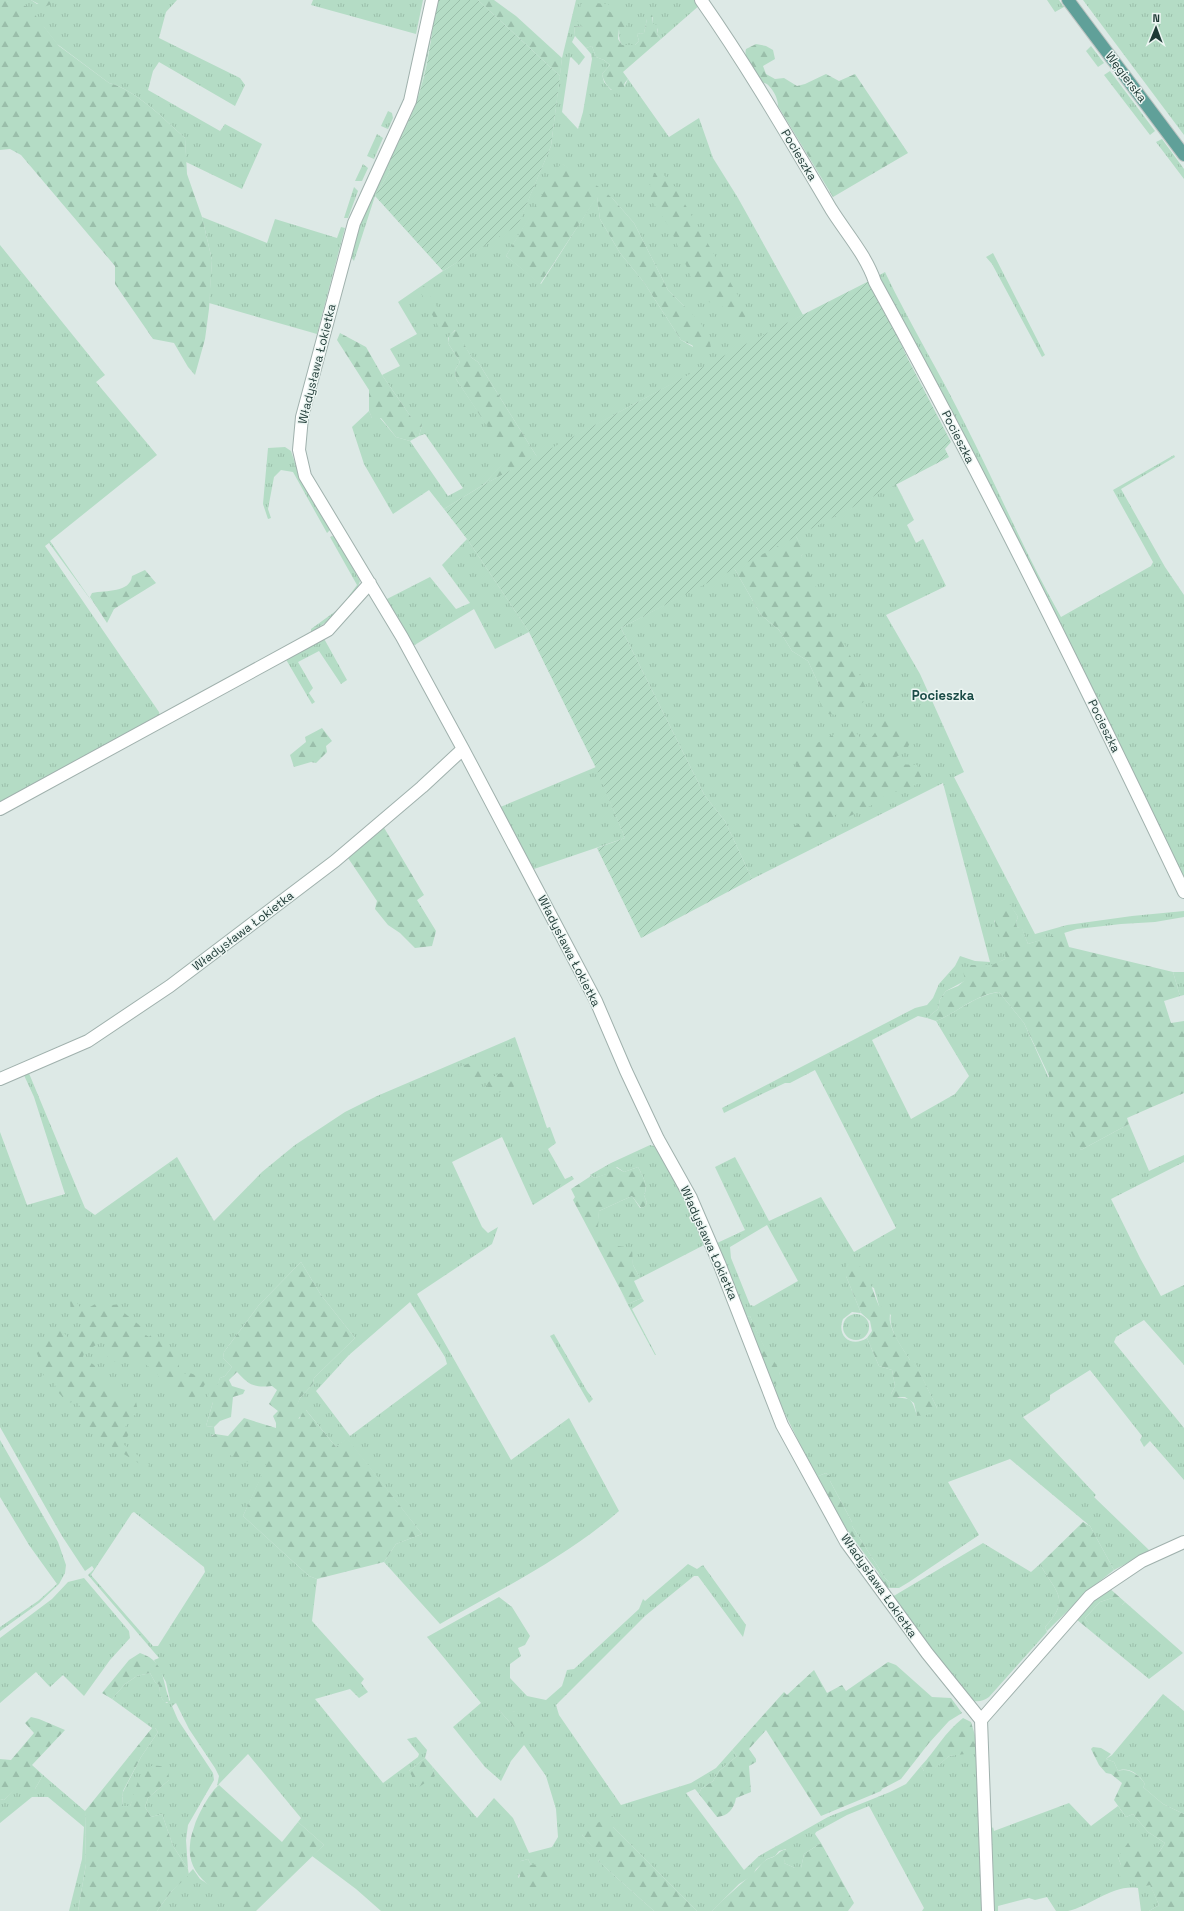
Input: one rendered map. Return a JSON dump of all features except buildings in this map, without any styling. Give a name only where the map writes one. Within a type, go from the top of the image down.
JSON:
[{"type":"main road","name":"Węgierska","points":[[1068,0],[1184,155]]},
{"type":"street","name":"Władysława Łokietka","points":[[432,0],[410,101],[354,223],[302,417],[299,450],[305,476],[402,637],[596,1001],[626,1072],[654,1131],[691,1198],[719,1262],[782,1425],[846,1542],[927,1653],[981,1720]]},
{"type":"street","name":"Pocieszka","points":[[700,0],[731,42],[835,215],[870,266],[874,282],[932,386],[1111,738],[1184,892]]},
{"type":"street","points":[[0,809],[328,630],[370,583]]},
{"type":"street","name":"Władysława Łokietka","points":[[0,1079],[88,1041],[170,986],[335,861],[418,790],[463,749]]},
{"type":"street","points":[[988,1911],[981,1720],[1090,1596],[1142,1561],[1184,1542]]},
{"type":"green space","points":[[0,0],[7,0],[29,7],[59,46],[109,83],[139,98],[185,138],[187,174],[202,217],[212,260],[209,309],[205,339],[195,375],[188,367],[174,343],[153,339],[115,284],[115,266],[21,155],[10,149],[0,150]]},
{"type":"green space","points":[[7,0],[31,0],[37,4],[52,4],[52,0],[177,0],[166,12],[159,38],[240,78],[245,85],[235,106],[159,62],[153,71],[148,90],[220,131],[225,124],[262,144],[242,189],[186,162],[185,138],[168,122],[139,98],[109,83],[57,44],[44,27]]},
{"type":"green space","points":[[31,0],[52,0],[52,4],[44,7]]},
{"type":"green space","points":[[313,0],[423,0],[416,34],[311,5]]},
{"type":"green space","points":[[436,0],[478,0],[560,76],[551,146],[518,225],[443,271],[375,196],[390,171],[386,164],[402,137],[420,93],[431,40]]},
{"type":"green space","points":[[478,0],[494,0],[516,16],[562,58],[560,76]]},
{"type":"green space","points":[[576,0],[697,0],[701,4],[661,39],[657,34],[658,29],[653,24],[653,17],[647,19],[644,33],[637,34],[639,41],[635,45],[622,45],[617,23],[608,10],[583,27],[574,26],[575,36],[572,42],[585,57],[579,65],[571,57],[570,58],[562,112],[578,129],[583,112],[592,59],[591,54],[586,48],[592,46],[596,57],[604,60],[610,65],[602,74],[604,82],[611,90],[624,87],[628,79],[669,137],[699,118],[713,158],[738,198],[803,315],[537,457],[478,362],[472,358],[455,330],[448,338],[448,343],[460,362],[455,370],[456,379],[509,458],[483,485],[444,509],[429,490],[393,514],[364,464],[352,427],[369,411],[372,418],[380,418],[396,437],[410,441],[448,496],[463,488],[425,434],[419,436],[422,425],[411,417],[382,375],[400,366],[390,349],[417,334],[398,302],[443,271],[518,224],[551,146],[562,58]],"holes":[[[562,164],[613,199],[634,223],[668,290],[684,306],[693,347],[681,340],[643,281],[620,253],[600,219],[597,196],[541,284],[506,256]]]},
{"type":"green space","points":[[1047,0],[1059,0],[1064,7],[1055,12]]},
{"type":"green space","points":[[1083,0],[1184,0],[1184,135]]},
{"type":"green space","points":[[581,4],[608,4],[608,10],[613,14],[619,11],[628,14],[628,22],[626,27],[619,28],[618,39],[622,45],[635,45],[639,41],[637,34],[644,33],[648,14],[652,14],[653,24],[658,25],[657,34],[661,39],[623,72],[628,79],[624,85],[628,94],[625,97],[607,86],[603,79],[602,74],[610,65],[604,60],[596,57],[592,46],[586,48],[575,36],[574,26],[583,27],[576,20]]},
{"type":"green space","points":[[434,11],[425,71],[414,109],[397,146],[386,164],[390,171],[375,196],[354,261],[350,256],[354,235],[385,161]]},
{"type":"green space","points":[[756,44],[766,46],[773,50],[775,59],[763,66],[766,74],[775,79],[784,78],[797,86],[805,84],[826,74],[839,81],[855,74],[908,153],[833,197],[778,106],[773,90],[767,84],[760,81],[750,66],[745,53],[746,49]]},
{"type":"green space","points":[[1091,46],[1104,63],[1098,67],[1086,51]]},
{"type":"green space","points":[[1110,71],[1155,131],[1150,135],[1104,75]]},
{"type":"green space","points":[[388,111],[392,113],[393,118],[388,129],[381,126]]},
{"type":"green space","points":[[377,134],[383,138],[374,159],[367,156]]},
{"type":"green space","points":[[1162,139],[1184,169],[1184,179],[1156,142]]},
{"type":"green space","points":[[561,163],[602,189],[634,223],[668,290],[700,322],[709,337],[711,348],[702,350],[681,340],[643,281],[620,253],[600,219],[597,197],[540,284],[506,256]]},
{"type":"green space","points":[[363,164],[368,168],[362,181],[355,181]]},
{"type":"green space","points":[[661,172],[675,187],[744,306],[746,319],[744,321],[735,319],[723,307],[709,302],[691,277],[670,228],[651,200],[650,185],[654,173]]},
{"type":"green space","points":[[354,187],[358,191],[348,218],[344,218]]},
{"type":"green space","points":[[202,217],[267,243],[275,219],[337,238],[341,227],[345,228],[317,334],[209,303],[212,260]]},
{"type":"green space","points":[[0,245],[105,375],[96,382],[157,455],[50,541],[93,603],[49,543],[45,546],[159,712],[160,717],[0,804]]},
{"type":"green space","points":[[993,253],[1045,355],[1042,357],[992,264],[986,257]]},
{"type":"green space","points":[[885,272],[978,450],[1036,570],[1061,617],[1151,566],[1153,562],[1113,490],[1174,455],[1175,457],[1121,489],[1165,567],[1184,595],[1184,877],[1067,644],[878,276]]},
{"type":"green space","points":[[871,280],[908,359],[951,442],[945,449],[949,457],[621,628],[705,796],[725,821],[752,879],[641,938],[597,848],[625,838],[595,766],[529,632],[467,539],[444,509],[483,485],[757,338]]},
{"type":"green space","points":[[424,286],[450,328],[449,329],[439,328],[419,289]]},
{"type":"green space","points":[[456,330],[472,358],[478,362],[537,457],[483,485],[508,458],[456,379],[455,370],[460,362],[448,343],[449,336]]},
{"type":"green space","points":[[340,333],[366,347],[382,375],[411,417],[419,418],[422,425],[419,436],[410,441],[396,437],[381,418],[372,418],[369,411],[369,390],[337,340]]},
{"type":"green space","points":[[285,447],[291,451],[298,472],[329,527],[330,530],[327,533],[293,472],[281,470],[274,477],[268,509],[271,518],[268,519],[263,504],[268,448]]},
{"type":"green space","points":[[896,484],[914,520],[907,525],[916,543],[923,539],[946,586],[886,615],[920,674],[964,772],[954,777],[1035,934],[1067,925],[1132,916],[1184,911],[1184,917],[1155,922],[1077,929],[1028,944],[1022,929],[1017,927],[1016,922],[1018,917],[1010,905],[994,921],[1007,952],[1005,959],[946,991],[940,999],[938,1009],[927,1018],[918,1016],[872,1040],[911,1119],[955,1094],[969,1076],[936,1021],[944,1018],[974,1000],[999,992],[1024,1023],[1081,1150],[1129,1124],[1149,1171],[1184,1155],[1184,1162],[1111,1199],[1140,1258],[1161,1296],[1184,1285],[1184,1365],[1144,1320],[1116,1337],[1114,1342],[1184,1428],[1184,1480],[1150,1441],[1144,1447],[1140,1440],[1142,1436],[1090,1370],[1050,1395],[1050,1400],[1023,1417],[1096,1495],[1094,1497],[1150,1551],[1114,1570],[1090,1526],[1010,1459],[948,1482],[979,1535],[899,1588],[890,1588],[889,1582],[852,1526],[852,1522],[830,1481],[830,1476],[826,1473],[816,1477],[771,1385],[780,1374],[762,1343],[750,1316],[743,1318],[715,1244],[745,1230],[715,1167],[735,1157],[769,1221],[821,1197],[854,1252],[896,1228],[815,1070],[724,1113],[722,1108],[915,1008],[927,1005],[933,998],[939,984],[955,966],[960,956],[975,961],[990,962],[943,783],[752,879],[725,821],[705,796],[621,628],[734,568],[761,615],[779,630],[792,651],[808,661],[820,687],[828,714],[801,556],[804,553],[796,536]],"holes":[[[767,1225],[798,1281],[754,1306],[750,1305],[731,1258],[730,1247]],[[846,1276],[874,1288],[879,1306],[891,1315],[892,1326],[896,1338],[910,1360],[914,1361],[937,1408],[917,1416],[910,1400],[896,1397],[891,1394],[895,1386],[892,1370],[879,1366],[867,1338],[856,1342],[851,1341],[844,1336],[841,1325],[843,1319],[852,1312],[861,1313]]]},
{"type":"green space","points":[[796,536],[805,553],[801,556],[871,698],[839,715],[828,714],[815,695],[820,687],[808,661],[792,651],[779,630],[761,615],[734,568]]},
{"type":"green space","points":[[330,537],[336,537],[360,581],[347,603],[325,623],[311,633],[311,629],[340,608],[357,585]]},
{"type":"green space","points":[[467,539],[529,632],[495,649],[474,609],[413,646],[385,600],[430,577],[456,609],[470,603],[442,565]]},
{"type":"green space","points":[[145,570],[156,583],[114,609],[107,623],[90,597],[92,593],[122,588],[127,585],[132,576]]},
{"type":"green space","points":[[322,635],[347,680],[341,684],[319,651],[298,662],[313,688],[309,693],[315,702],[312,704],[284,656]]},
{"type":"green space","points":[[888,715],[913,735],[906,752],[894,758],[896,764],[917,765],[923,781],[902,792],[890,792],[876,803],[848,817],[844,813],[835,815],[837,826],[804,842],[797,841],[792,828],[809,817],[811,809],[799,783],[795,754],[839,732],[853,729],[866,745]]},
{"type":"green space","points":[[322,728],[332,741],[326,746],[327,752],[316,763],[311,762],[294,767],[290,755],[306,742],[305,737]]},
{"type":"green space","points":[[596,767],[625,838],[531,870],[498,808]]},
{"type":"green space","points":[[383,826],[424,895],[417,900],[436,931],[432,946],[415,948],[400,933],[388,925],[375,909],[377,901],[348,858],[350,851]]},
{"type":"green space","points":[[1010,904],[1018,917],[1016,922],[1017,927],[1022,928],[1028,944],[1064,932],[1069,947],[1173,972],[1180,996],[1164,1001],[1171,1023],[1184,1021],[1184,1093],[1127,1118],[1129,1124],[1081,1150],[1045,1087],[1049,1076],[1024,1023],[999,992],[982,996],[936,1021],[927,1018],[938,1009],[940,999],[946,991],[958,986],[965,980],[963,971],[971,965],[992,965],[1005,959],[1004,947],[994,920],[995,914]]},
{"type":"green space","points":[[1173,972],[1184,972],[1184,995],[1180,996]]},
{"type":"green space","points":[[515,1037],[547,1128],[550,1127],[556,1143],[548,1149],[565,1179],[572,1176],[574,1179],[533,1205],[502,1137],[452,1162],[482,1227],[488,1233],[498,1227],[492,1244],[417,1294],[511,1460],[569,1418],[619,1511],[577,1544],[555,1558],[440,1624],[384,1562],[396,1544],[422,1534],[347,1439],[336,1447],[306,1410],[298,1419],[293,1413],[300,1398],[313,1384],[314,1378],[355,1338],[321,1295],[301,1262],[259,1305],[224,1352],[223,1358],[232,1367],[225,1376],[220,1378],[206,1426],[214,1427],[215,1434],[211,1436],[272,1454],[243,1516],[309,1576],[317,1579],[312,1621],[364,1679],[361,1683],[368,1692],[359,1698],[350,1689],[315,1699],[383,1783],[418,1757],[419,1754],[407,1739],[416,1737],[427,1750],[425,1758],[409,1771],[435,1776],[432,1766],[477,1818],[494,1798],[513,1818],[529,1853],[552,1847],[558,1837],[556,1809],[546,1776],[524,1745],[511,1761],[501,1781],[485,1767],[453,1727],[481,1703],[427,1637],[499,1597],[512,1607],[530,1636],[525,1645],[518,1648],[521,1656],[510,1664],[510,1678],[527,1696],[546,1700],[562,1686],[567,1670],[574,1669],[639,1609],[643,1599],[645,1601],[688,1564],[697,1569],[703,1565],[746,1625],[743,1637],[698,1576],[694,1576],[645,1616],[556,1705],[559,1715],[621,1805],[691,1783],[716,1768],[732,1750],[737,1756],[719,1771],[713,1781],[701,1789],[699,1794],[695,1789],[686,1793],[744,1870],[759,1856],[828,1817],[906,1784],[921,1766],[924,1771],[935,1768],[949,1756],[977,1751],[982,1911],[922,1911],[924,1908],[869,1806],[847,1815],[816,1832],[815,1834],[821,1843],[804,1854],[801,1868],[795,1868],[784,1863],[786,1849],[779,1851],[775,1856],[767,1859],[756,1869],[753,1875],[739,1884],[712,1911],[697,1911],[613,1827],[613,1817],[582,1835],[602,1857],[598,1861],[654,1911],[381,1911],[356,1889],[312,1856],[324,1845],[298,1822],[301,1818],[248,1754],[217,1786],[219,1776],[189,1729],[176,1703],[172,1706],[178,1720],[213,1773],[214,1780],[188,1825],[186,1840],[188,1869],[173,1846],[162,1814],[151,1817],[145,1807],[148,1798],[169,1780],[135,1795],[130,1806],[122,1806],[123,1792],[141,1757],[158,1732],[155,1728],[152,1728],[112,1699],[125,1684],[137,1676],[150,1673],[155,1682],[159,1685],[163,1700],[167,1703],[170,1700],[166,1682],[154,1660],[159,1658],[88,1575],[94,1569],[92,1566],[85,1571],[62,1536],[0,1427],[0,1132],[27,1205],[65,1194],[34,1097],[23,1073],[28,1071],[85,1208],[95,1215],[177,1157],[214,1221],[262,1172],[295,1145],[345,1112],[377,1096]],"holes":[[[410,1302],[445,1357],[447,1364],[350,1436],[316,1391],[349,1355]],[[134,1512],[204,1567],[205,1572],[158,1646],[153,1646],[91,1575]],[[499,1710],[515,1712],[513,1726]],[[528,1859],[531,1865],[518,1878],[521,1861]]]},
{"type":"green space","points":[[470,1063],[484,1069],[482,1077],[464,1078],[458,1074],[459,1067]]},
{"type":"green space","points":[[506,1072],[513,1074],[515,1078],[513,1091],[508,1093],[501,1092],[485,1095],[483,1090],[490,1080],[498,1074]]},
{"type":"green space","points":[[650,1145],[654,1146],[683,1193],[706,1244],[640,1278],[633,1265],[631,1252],[611,1246],[597,1228],[599,1211],[632,1196],[640,1208],[644,1207],[647,1203],[644,1195],[646,1188],[641,1173],[638,1167],[624,1172],[617,1167],[607,1174],[595,1178],[590,1175],[611,1163]]},
{"type":"green space","points":[[610,1164],[624,1172],[638,1167],[646,1188],[644,1195],[647,1203],[644,1207],[641,1208],[632,1196],[599,1211],[598,1228],[611,1245],[632,1248],[633,1265],[640,1278],[634,1281],[642,1298],[628,1304],[573,1200],[575,1197],[571,1189],[591,1176],[595,1178],[606,1174],[607,1168]]},
{"type":"green space","points":[[849,1258],[865,1273],[879,1306],[889,1309],[891,1327],[901,1347],[910,1360],[914,1360],[937,1408],[933,1414],[917,1416],[914,1403],[905,1397],[892,1397],[891,1394],[895,1386],[892,1370],[879,1366],[867,1338],[872,1331],[870,1321],[861,1313],[846,1276],[846,1261]]},
{"type":"green space","points":[[301,1262],[321,1295],[355,1338],[314,1378],[313,1384],[300,1398],[294,1413],[299,1419],[305,1409],[336,1447],[347,1438],[422,1534],[396,1544],[384,1562],[317,1579],[309,1576],[243,1516],[271,1454],[248,1462],[216,1450],[204,1442],[215,1434],[228,1436],[244,1418],[276,1428],[276,1423],[273,1416],[278,1411],[269,1404],[277,1390],[272,1386],[252,1385],[237,1372],[229,1380],[232,1386],[245,1390],[243,1394],[233,1397],[231,1417],[220,1421],[214,1427],[206,1426],[213,1402],[208,1397],[209,1386],[217,1386],[220,1378],[225,1376],[232,1367],[223,1358],[224,1352],[259,1305]]},
{"type":"green space","points":[[621,1292],[628,1304],[642,1298],[644,1301],[632,1309],[656,1355],[655,1355]]},
{"type":"green space","points":[[73,1298],[83,1311],[104,1299],[112,1305],[120,1304],[123,1312],[143,1328],[141,1332],[149,1337],[152,1334],[179,1357],[179,1368],[185,1374],[188,1372],[204,1379],[205,1384],[199,1395],[187,1400],[173,1392],[164,1384],[156,1371],[131,1356],[113,1362],[107,1360],[108,1337],[84,1353],[83,1357],[94,1365],[98,1371],[95,1376],[126,1401],[136,1402],[138,1411],[125,1427],[129,1434],[123,1444],[149,1464],[148,1469],[111,1446],[113,1441],[106,1437],[100,1438],[84,1428],[77,1415],[81,1408],[76,1401],[68,1403],[57,1391],[53,1379],[42,1382],[40,1377],[44,1375],[37,1353],[49,1340],[47,1336],[60,1328],[69,1339],[73,1333],[78,1333],[83,1325],[71,1316],[70,1299]]},
{"type":"green space","points":[[856,1314],[865,1318],[869,1327],[865,1336],[856,1340],[847,1336],[843,1327],[847,1318]]},
{"type":"green space","points":[[750,1316],[763,1344],[777,1366],[780,1374],[778,1383],[771,1385],[743,1318]]},
{"type":"green space","points":[[554,1334],[593,1399],[589,1403],[550,1336]]},
{"type":"green space","points":[[0,1440],[58,1542],[66,1565],[65,1573],[59,1584],[39,1603],[0,1631],[0,1627],[38,1601],[57,1584],[29,1545],[0,1497]]},
{"type":"green space","points":[[826,1473],[830,1476],[830,1481],[852,1522],[852,1526],[889,1582],[890,1588],[886,1588],[878,1572],[847,1530],[819,1483],[816,1477]]},
{"type":"green space","points":[[1083,1522],[1090,1526],[1114,1570],[1091,1588],[1047,1631],[1045,1627],[1058,1609],[1059,1602],[1055,1589],[1040,1564]]},
{"type":"green space","points":[[983,1543],[1031,1572],[1040,1564],[1058,1595],[1059,1602],[1058,1609],[1045,1627],[1047,1632],[989,1697],[982,1701],[977,1701],[969,1700],[892,1597]]},
{"type":"green space","points":[[84,1578],[129,1631],[130,1638],[110,1660],[84,1696],[63,1675],[50,1687],[36,1672],[0,1703],[0,1638],[52,1599],[68,1582]]},
{"type":"green space","points":[[1108,1587],[1125,1602],[1122,1605],[1118,1605],[1112,1598],[1100,1602],[1085,1618],[1090,1625],[1087,1628],[1076,1619]]},
{"type":"green space","points":[[1112,1598],[1122,1605],[1125,1602],[1183,1653],[1149,1679],[1087,1628],[1089,1624],[1085,1618],[1100,1602]]},
{"type":"green space","points":[[140,1653],[152,1659],[160,1668],[169,1702],[164,1702],[160,1695],[159,1685],[155,1682],[150,1673],[137,1676],[125,1684],[112,1699],[102,1693],[129,1660]]},
{"type":"green space","points":[[888,1662],[896,1665],[932,1697],[951,1698],[962,1713],[949,1721],[929,1743],[901,1779],[882,1789],[881,1791],[821,1816],[766,1730],[749,1749],[756,1759],[756,1762],[749,1766],[751,1792],[736,1798],[730,1811],[717,1817],[699,1794],[701,1789],[713,1781],[719,1771],[737,1756],[732,1750],[784,1692],[787,1695],[814,1670],[827,1693],[842,1685],[846,1691]]},
{"type":"green space","points":[[1163,1694],[1184,1711],[1184,1814],[1163,1804],[1143,1787],[1145,1784],[1140,1777],[1133,1772],[1126,1770],[1118,1771],[1114,1762],[1106,1759],[1112,1755]]},
{"type":"green space","points":[[501,1707],[515,1712],[527,1730],[522,1734],[499,1710],[498,1708]]},
{"type":"green space","points":[[31,1717],[65,1730],[32,1765],[43,1775],[35,1789],[27,1796],[18,1787],[4,1800],[0,1799],[0,1759],[11,1760],[34,1733],[25,1723]]},
{"type":"green space","points":[[963,1718],[971,1722],[977,1742],[977,1751],[973,1753],[949,1756],[931,1772],[924,1771],[921,1766],[951,1729]]},
{"type":"green space","points":[[152,1728],[155,1728],[158,1732],[141,1757],[123,1791],[122,1806],[130,1806],[139,1778],[147,1768],[160,1766],[166,1769],[169,1780],[148,1798],[145,1807],[151,1817],[162,1814],[173,1846],[188,1869],[189,1875],[171,1892],[157,1911],[78,1911],[86,1864],[85,1811]]},
{"type":"green space","points":[[1093,1747],[1101,1748],[1111,1754],[1106,1759],[1114,1762],[1118,1771],[1126,1770],[1137,1775],[1145,1784],[1143,1787],[1163,1804],[1184,1814],[1184,1911],[1149,1911],[1159,1905],[1150,1885],[1141,1887],[1119,1876],[1121,1865],[1118,1857],[1130,1840],[1158,1854],[1165,1843],[1148,1832],[1133,1814],[1126,1817],[1114,1800],[1122,1783],[1111,1774],[1106,1773],[1099,1765],[1091,1749]]},
{"type":"green space","points":[[425,1758],[432,1766],[435,1776],[419,1787],[411,1782],[412,1776],[409,1771]]},
{"type":"green space","points":[[43,1775],[85,1811],[86,1864],[78,1911],[69,1911],[82,1859],[84,1827],[48,1797],[32,1797],[0,1823],[0,1799],[4,1800],[18,1786],[35,1789]]},
{"type":"green space","points":[[219,1785],[282,1842],[298,1822],[324,1845],[256,1911],[248,1911],[208,1885],[194,1868],[190,1857],[190,1842],[199,1814],[212,1792]]},
{"type":"green space","points":[[1069,1803],[1091,1826],[1118,1806],[1126,1817],[1133,1814],[1148,1832],[1165,1843],[1158,1854],[1118,1857],[1121,1865],[1150,1884],[1159,1905],[1149,1911],[1141,1911],[1138,1888],[1129,1888],[1111,1892],[1085,1905],[1068,1911],[1056,1911],[1047,1897],[1035,1900],[1029,1898],[998,1906],[998,1911],[991,1911],[989,1832],[993,1827],[994,1831]]},
{"type":"green space","points":[[613,1816],[613,1827],[697,1911],[654,1911],[598,1861],[601,1857],[582,1835],[588,1827]]},
{"type":"green space","points":[[821,1843],[854,1903],[848,1911],[712,1911],[766,1860],[774,1857],[784,1850],[791,1850],[794,1855],[785,1859],[784,1863],[795,1868],[801,1868],[804,1854]]},
{"type":"green space","points":[[528,1859],[531,1865],[538,1864],[550,1874],[548,1887],[539,1894],[535,1890],[530,1895],[518,1884],[520,1876],[516,1868],[521,1861]]},
{"type":"green space","points":[[193,1869],[200,1879],[249,1911],[157,1911],[171,1892]]},
{"type":"district","name":"Pocieszka","points":[[943,695]]}]
